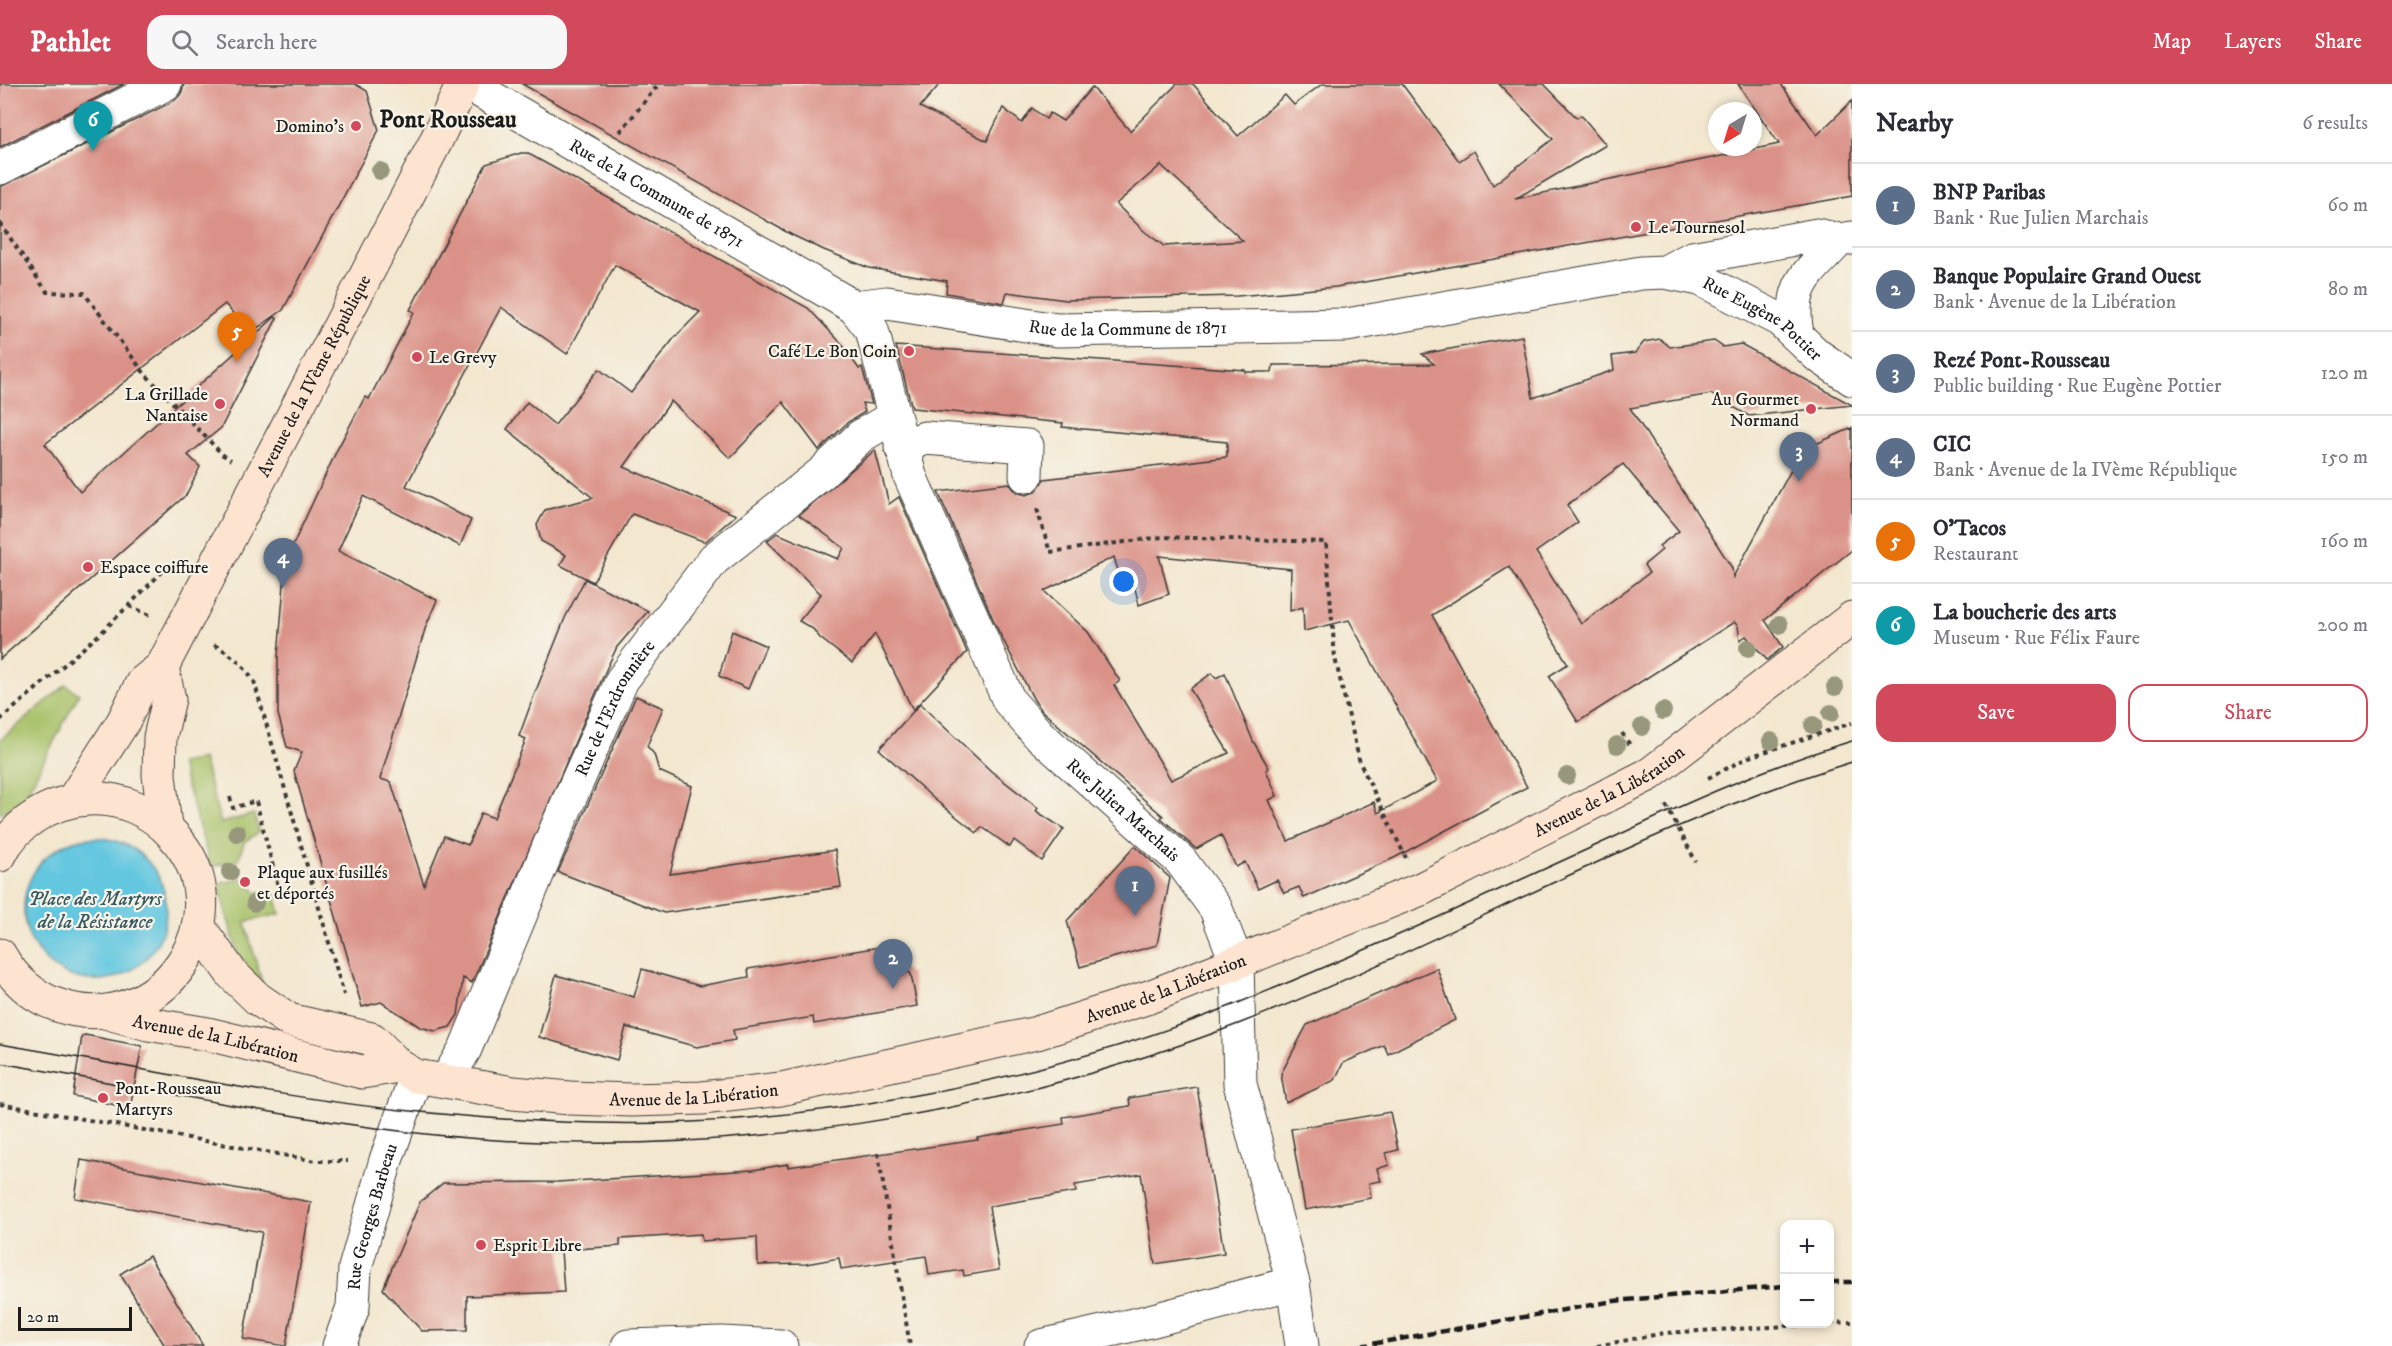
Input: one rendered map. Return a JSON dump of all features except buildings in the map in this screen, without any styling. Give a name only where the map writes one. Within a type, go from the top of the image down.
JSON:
[{"type":"street","points":[[0,168],[165,84]]},
{"type":"street","name":"Avenue de la IVème République","points":[[73,800],[123,722],[142,683],[162,667],[434,146],[463,84]]},
{"type":"street","name":"Rue de la Commune de 1871","points":[[468,84],[854,307],[887,303],[1057,330],[1347,325],[1641,273],[1665,272],[1692,258],[1805,237],[1817,235],[1845,239]]},
{"type":"street","name":"Rue de la Commune de 1871","points":[[1797,334],[1794,305],[1801,283],[1813,265],[1845,239]]},
{"type":"street","name":"Rue Eugène Pottier","points":[[1665,272],[1700,279],[1780,320],[1817,355],[1852,379]]},
{"type":"street","name":"Rue Julien Marchais","points":[[854,307],[872,330],[897,432],[933,532],[1009,701],[1038,734],[1193,874],[1216,909],[1237,963],[1240,1084],[1293,1283],[1302,1346]]},
{"type":"street","name":"Rue de l'Erdronnière","points":[[420,1074],[465,1049],[554,834],[622,680],[714,559],[822,473],[861,436],[897,432],[924,438],[1027,446],[1026,476]]},
{"type":"street","name":"Avenue de la Libération","points":[[103,1012],[148,1024],[208,1034],[362,1072],[420,1074],[513,1093],[632,1101],[702,1098],[781,1089],[1037,1033],[1149,997],[1421,889],[1650,774],[1852,618]]},
{"type":"street","points":[[162,667],[169,699],[160,738],[159,775],[165,826]]},
{"type":"street","points":[[0,855],[16,832],[32,818],[51,807],[73,800],[122,802],[152,816],[180,842],[191,861],[198,882],[201,904],[192,948],[181,967],[165,985],[125,1008],[103,1012],[66,1008],[33,992],[18,980],[0,955]]},
{"type":"street","name":"Avenue de la Libération","points":[[198,926],[232,974],[258,999],[289,1020],[372,1039],[420,1074]]},
{"type":"street","points":[[0,987],[33,992]]},
{"type":"street","name":"Rue Georges Barbeau","points":[[348,1344],[356,1268],[386,1160],[420,1074]]},
{"type":"street","points":[[1041,1346],[1150,1322],[1293,1283]]},
{"type":"street","points":[[628,1346],[722,1343],[781,1346]]},
{"type":"path","points":[[597,160],[659,84]]},
{"type":"path","points":[[0,223],[47,292],[84,293],[152,382],[223,455],[261,476]]},
{"type":"path","points":[[1026,476],[1050,552],[1162,537],[1326,542],[1335,658],[1360,764],[1421,889]]},
{"type":"path","points":[[0,720],[129,606]]},
{"type":"path","points":[[181,627],[232,654],[244,665],[254,681],[351,1022],[349,1033]]},
{"type":"path","points":[[1707,779],[1749,757],[1852,723]]},
{"type":"path","points":[[230,797],[232,808],[255,801],[280,894]]},
{"type":"path","points":[[0,1104],[316,1161],[386,1160]]},
{"type":"path","points":[[878,1153],[910,1346]]},
{"type":"path","points":[[1834,1323],[1852,1322]]},
{"type":"path","points":[[1598,1346],[1664,1333],[1780,1326]]},
{"type":"green space","points":[[66,685],[79,694],[23,800],[0,814],[0,740]]},
{"type":"green space","points":[[203,759],[221,823],[254,814],[259,832],[244,843],[238,860],[211,867],[180,763]]},
{"type":"green space","points":[[242,878],[256,892],[275,894],[280,914],[245,922],[263,986],[240,962],[218,884]]},
{"type":"water","name":"Place des Martyrs de la Résistance","points":[[95,838],[122,844],[145,859],[160,882],[166,909],[160,936],[145,959],[122,974],[95,980],[68,974],[45,959],[30,936],[24,909],[30,882],[45,859],[68,844]]},
{"type":"tram line","points":[[0,1044],[301,1097],[401,1110],[531,1121],[575,1123],[707,1121],[812,1111],[874,1102],[998,1078],[1059,1063],[1179,1025],[1285,984],[1378,944],[1729,786],[1852,741]]},
{"type":"tram line","points":[[0,1063],[292,1115],[468,1138],[565,1143],[663,1142],[761,1135],[859,1123],[957,1106],[1053,1084],[1147,1056],[1238,1024],[1392,958],[1695,819],[1852,762]]},
{"type":"railway","points":[[1834,1282],[1852,1282]]},
{"type":"railway","points":[[1360,1346],[1614,1301],[1780,1286]]},
{"type":"place","name":"Domino's","points":[[356,126]]},
{"type":"place","name":"La boucherie des arts","points":[[93,151]]},
{"type":"place","name":"Le Tournesol","points":[[1636,227]]},
{"type":"place","name":"Café Le Bon Coin","points":[[909,351]]},
{"type":"place","name":"Le Grevy","points":[[417,357]]},
{"type":"place","name":"O'Tacos","points":[[237,362]]},
{"type":"place","name":"La Grillade Nantaise","points":[[220,404]]},
{"type":"place","name":"Au Gourmet Normand","points":[[1811,409]]},
{"type":"place","name":"Rezé Pont-Rousseau","points":[[1799,482]]},
{"type":"place","name":"Espace coiffure","points":[[88,567]]},
{"type":"place","name":"CIC","points":[[283,588]]},
{"type":"place","name":"Plaque aux fusillés et déportés","points":[[245,882]]},
{"type":"place","name":"BNP Paribas","points":[[1135,916]]},
{"type":"place","name":"Banque Populaire Grand Ouest","points":[[893,989]]},
{"type":"place","name":"Pont-Rousseau Martyrs","points":[[103,1098]]},
{"type":"place","name":"Esprit Libre","points":[[481,1245]]},
{"type":"district","name":"Pont Rousseau","points":[[448,119]]}]
